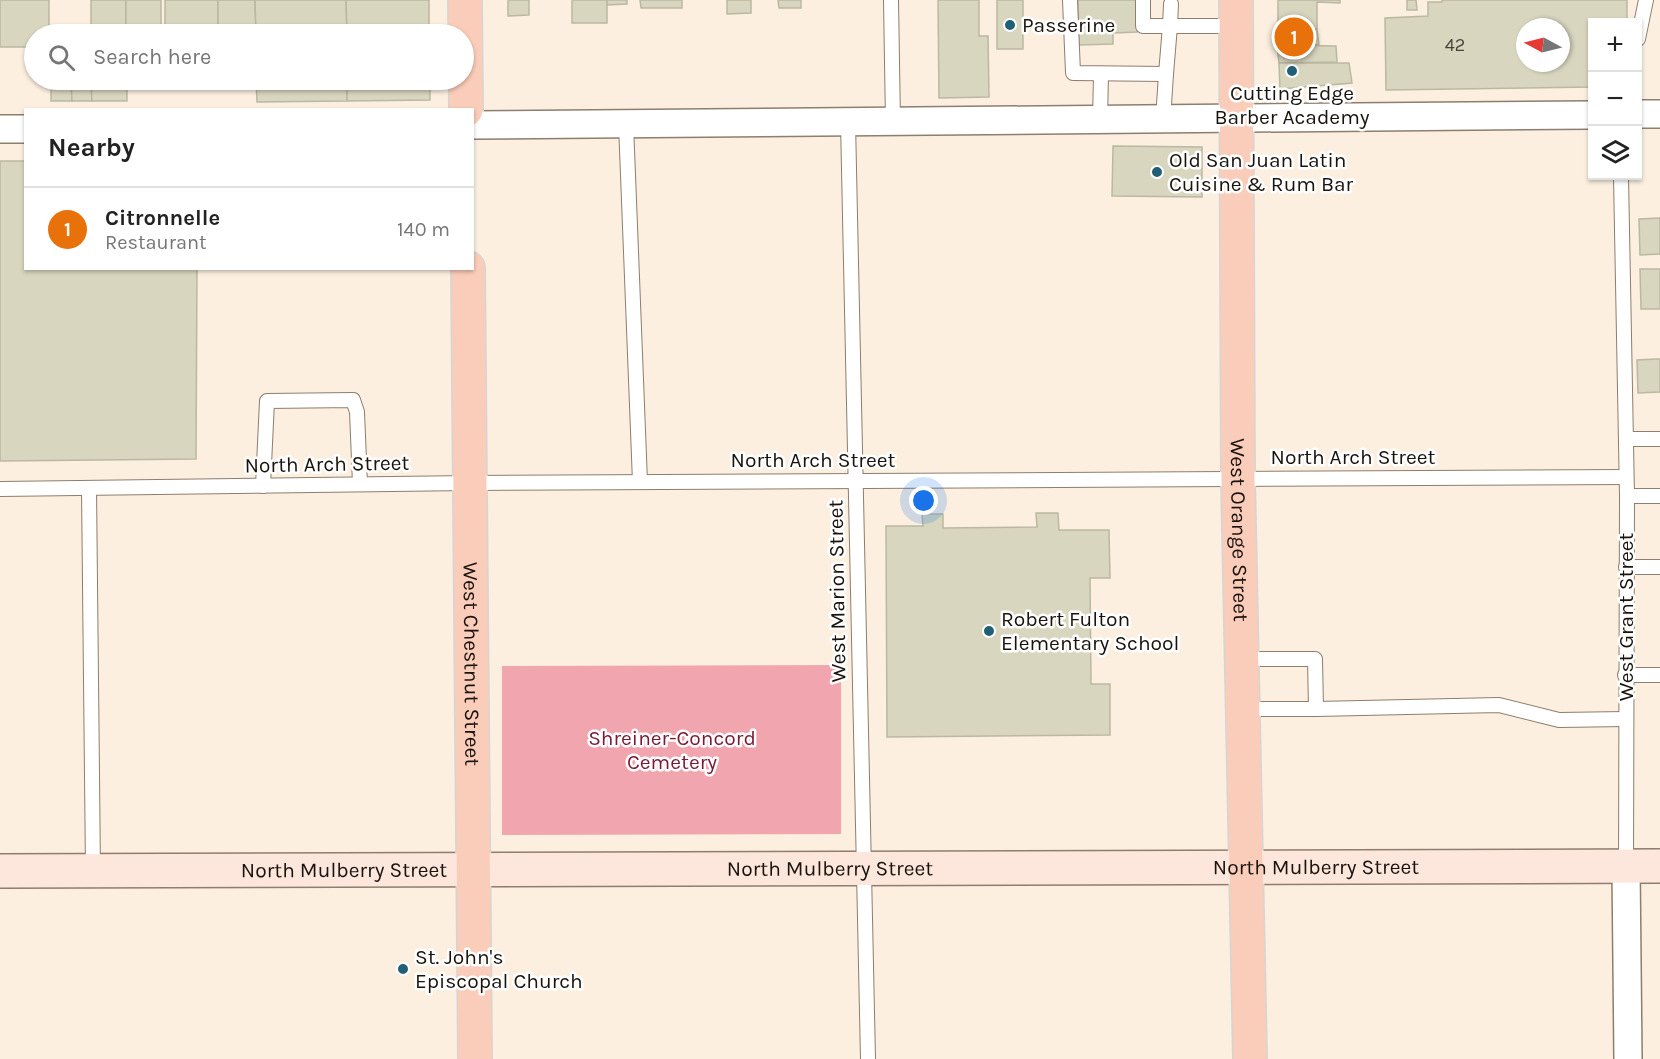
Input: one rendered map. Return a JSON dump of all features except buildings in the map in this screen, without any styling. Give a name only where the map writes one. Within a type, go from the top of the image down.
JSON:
[{"type":"main road","points":[[465,0],[465,24]]},
{"type":"main road","name":"West Orange Street","points":[[1236,13],[1238,479],[1250,1059]]},
{"type":"main road","points":[[466,90],[466,108]]},
{"type":"main road","name":"West Chestnut Street","points":[[468,270],[475,1059]]},
{"type":"street","points":[[1642,114],[1660,114]]},
{"type":"street","points":[[474,125],[1588,115]]},
{"type":"street","points":[[0,129],[24,129]]},
{"type":"street","name":"North Mulberry Street","points":[[0,871],[1660,866]]},
{"type":"street","name":"West Grant Street","points":[[1626,867],[1628,1059]]},
{"type":"lane","points":[[891,0],[893,122]]},
{"type":"lane","points":[[1070,0],[1073,74],[1166,74]]},
{"type":"lane","points":[[1143,0],[1143,26],[1170,26],[1236,13]]},
{"type":"lane","points":[[1642,20],[1646,0]]},
{"type":"lane","points":[[1164,120],[1171,4]]},
{"type":"lane","points":[[1100,120],[1101,74]]},
{"type":"lane","name":"West Marion Street","points":[[848,122],[868,1059]]},
{"type":"lane","points":[[626,124],[640,482]]},
{"type":"lane","name":"West Grant Street","points":[[1621,180],[1627,496],[1626,867]]},
{"type":"lane","points":[[262,486],[267,401],[353,400],[357,412],[360,484]]},
{"type":"lane","points":[[1626,439],[1660,439]]},
{"type":"lane","name":"North Arch Street","points":[[0,489],[470,483],[1626,477]]},
{"type":"lane","points":[[88,488],[93,871]]},
{"type":"lane","points":[[1627,496],[1660,496]]},
{"type":"lane","points":[[1626,567],[1660,567]]},
{"type":"lane","points":[[1241,659],[1315,659],[1316,709]]},
{"type":"lane","points":[[1625,675],[1660,675]]},
{"type":"lane","points":[[1242,709],[1499,705],[1559,720],[1625,719]]},
{"type":"green space","name":"Shreiner-Concord Cemetery","points":[[841,665],[841,834],[502,835],[502,666]]},
{"type":"place","name":"Passerine","points":[[1010,25]]},
{"type":"place","name":"Citronnelle","points":[[1294,37]]},
{"type":"place","name":"Cutting Edge Barber Academy","points":[[1292,71]]},
{"type":"place","name":"Old San Juan Latin Cuisine & Rum Bar","points":[[1157,172]]},
{"type":"place","name":"Robert Fulton Elementary School","points":[[989,631]]},
{"type":"place","name":"St. John's Episcopal Church","points":[[403,969]]}]
